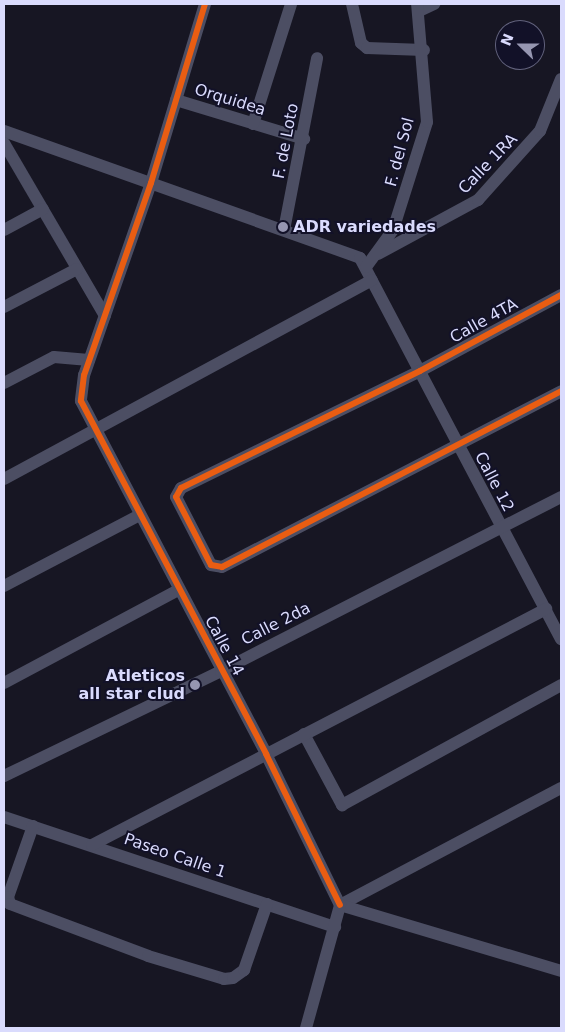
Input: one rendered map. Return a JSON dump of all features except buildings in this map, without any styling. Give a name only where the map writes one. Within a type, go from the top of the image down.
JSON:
[{"type":"street","points":[[4,383],[54,357],[89,360],[151,182],[205,4]]},
{"type":"street","points":[[253,124],[291,4]]},
{"type":"street","points":[[352,4],[361,43],[367,48],[424,50]]},
{"type":"street","points":[[418,7],[434,4]]},
{"type":"street","name":"F. del Sol","points":[[363,263],[378,254],[392,230],[427,122],[424,50],[418,7]]},
{"type":"street","name":"F. de Loto","points":[[284,230],[304,139],[317,58]]},
{"type":"street","name":"Calle 1RA","points":[[378,254],[478,200],[540,131],[561,79]]},
{"type":"street","name":"Orquidea","points":[[176,100],[304,139]]},
{"type":"street","points":[[4,131],[284,230],[363,263]]},
{"type":"street","points":[[5,150],[43,209],[105,316]]},
{"type":"street","points":[[4,230],[43,209]]},
{"type":"street","name":"Calle 12","points":[[363,263],[561,639]]},
{"type":"street","points":[[4,307],[77,269]]},
{"type":"street","points":[[4,479],[372,280]]},
{"type":"street","name":"Calle 4TA","points":[[458,443],[222,567],[211,564],[176,497],[181,488],[420,371],[561,295]]},
{"type":"street","name":"Calle 14","points":[[89,360],[81,401],[94,432],[266,754],[340,906]]},
{"type":"street","points":[[458,443],[561,392]]},
{"type":"street","name":"Calle 2da","points":[[4,776],[221,671],[561,498]]},
{"type":"street","points":[[4,586],[138,516]]},
{"type":"street","points":[[4,683],[178,590]]},
{"type":"street","points":[[92,845],[546,609]]},
{"type":"street","points":[[304,734],[342,805],[561,685]]},
{"type":"street","points":[[306,1028],[340,906],[561,788]]},
{"type":"street","name":"Paseo Calle 1","points":[[4,817],[334,927]]},
{"type":"street","points":[[33,826],[8,897],[10,904],[148,956],[224,979],[233,978],[244,970],[267,904]]},
{"type":"street","points":[[340,906],[561,971]]},
{"type":"cycle path","points":[[205,4],[151,183],[84,375],[81,401],[266,754],[340,905]]},
{"type":"cycle path","points":[[561,295],[420,371],[181,488],[176,497],[211,565],[222,567],[561,391]]},
{"type":"place","name":"ADR variedades","points":[[283,227]]},
{"type":"place","name":"Atleticos all star clud","points":[[195,685]]}]
